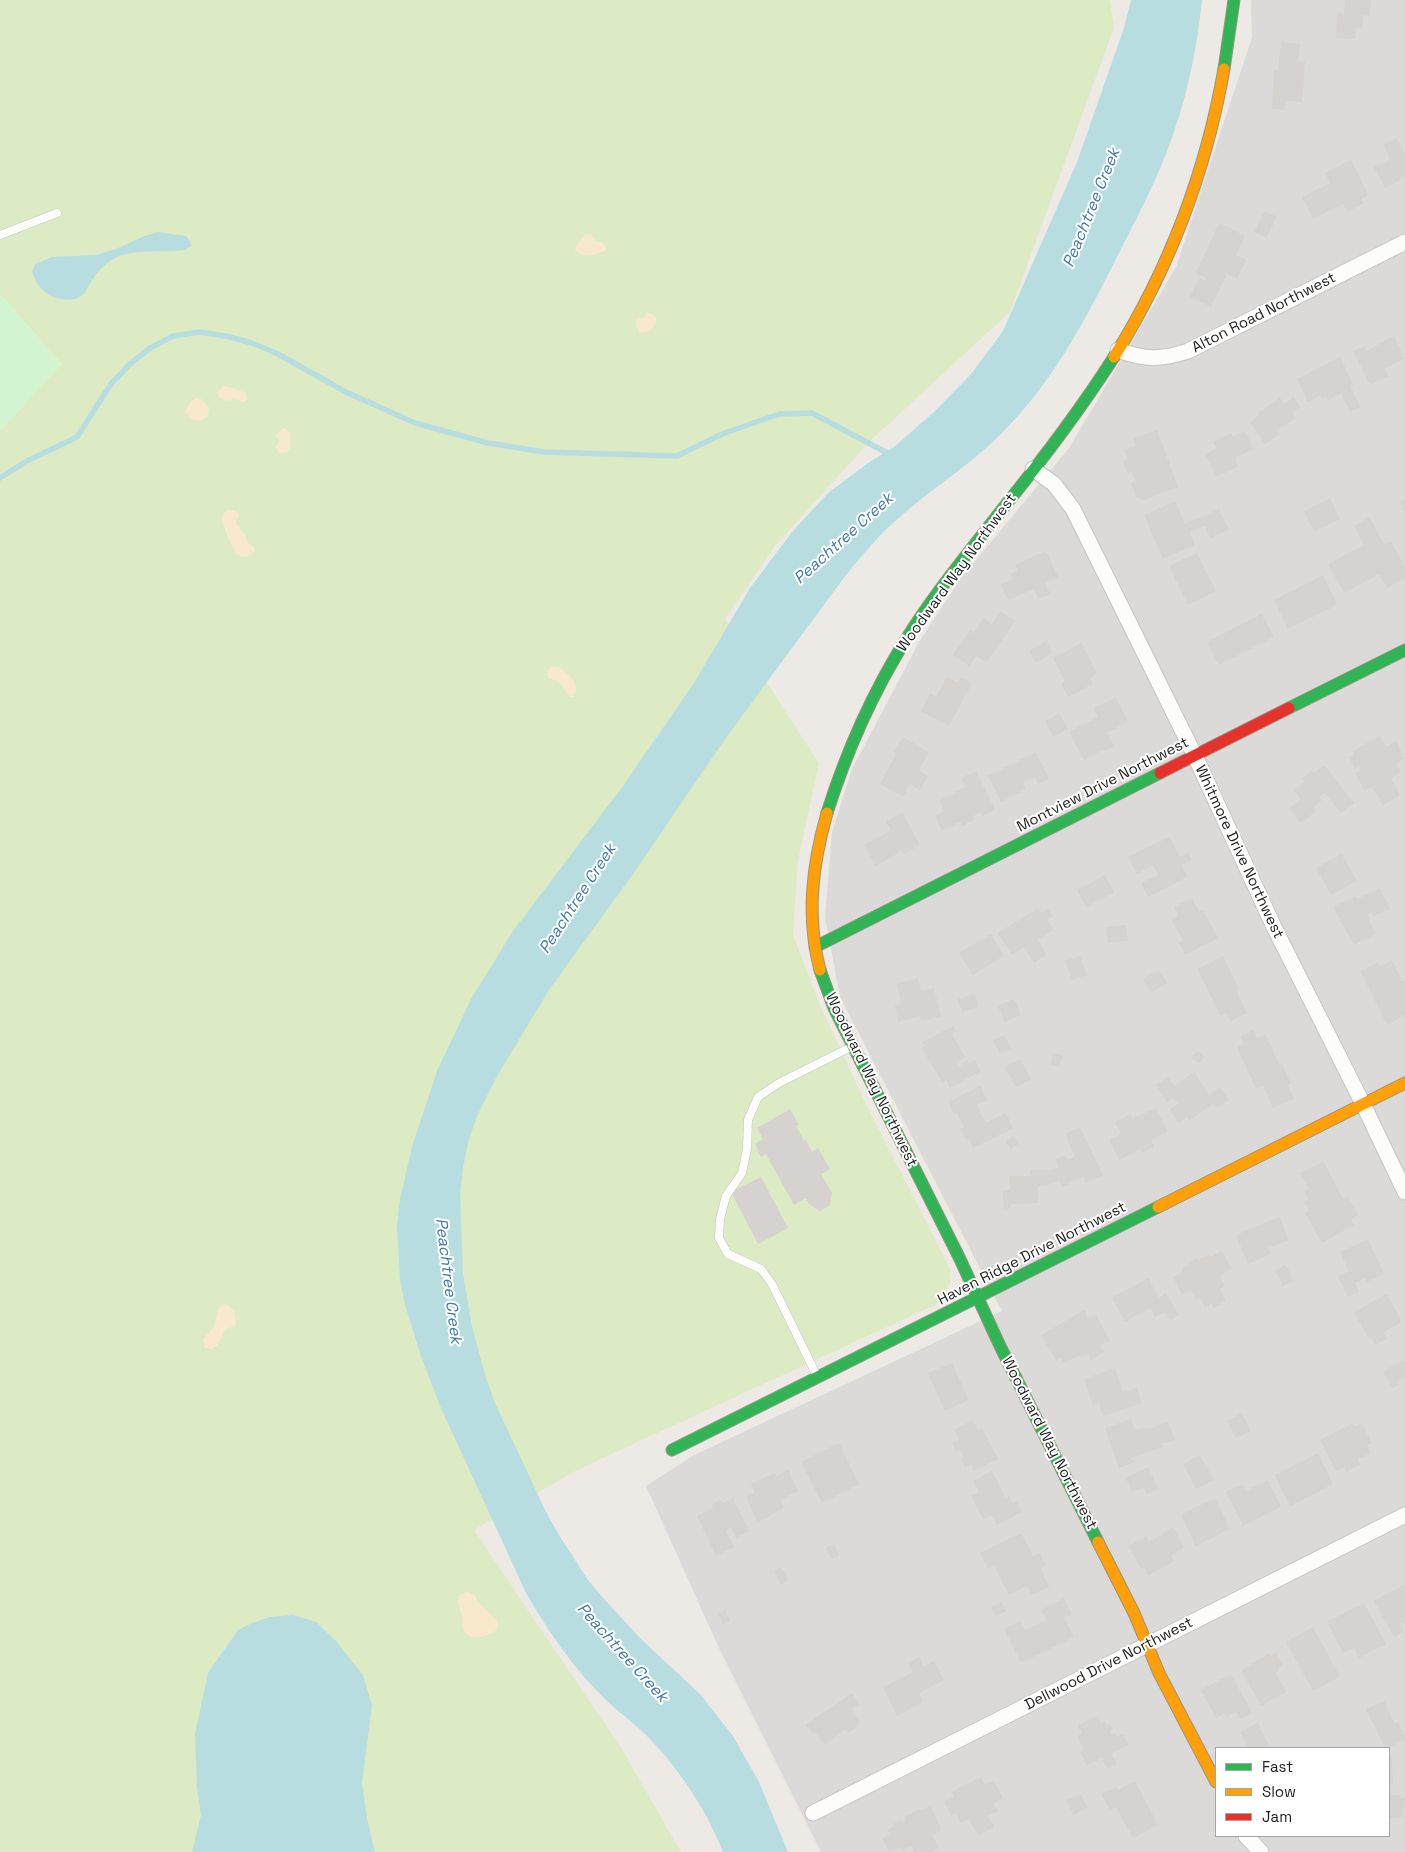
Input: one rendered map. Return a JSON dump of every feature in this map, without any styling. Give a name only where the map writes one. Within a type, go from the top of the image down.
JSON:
[{"type":"street","name":"Woodward Way Northwest","points":[[1215,1780],[1159,1673],[1134,1613],[1000,1346],[955,1248],[834,1008],[822,976],[815,947],[811,901],[816,854],[835,787],[861,722],[889,668],[917,622],[1085,401],[1118,350],[1152,290],[1179,230],[1201,168],[1218,105],[1230,45],[1234,0]]},
{"type":"street","name":"Alton Road Northwest","points":[[1118,350],[1135,356],[1152,358],[1170,357],[1188,351],[1405,242]]},
{"type":"street","name":"Whitmore Drive Northwest","points":[[1033,469],[1054,484],[1073,509],[1195,756],[1274,928],[1405,1192]]},
{"type":"street","name":"Montview Drive Northwest","points":[[815,947],[1405,650]]},
{"type":"street","name":"Haven Ridge Drive Northwest","points":[[672,1450],[1405,1083]]},
{"type":"street","name":"Dellwood Drive Northwest","points":[[813,1813],[1405,1515]]},
{"type":"street","points":[[1247,1837],[1261,1852]]},
{"type":"lane","points":[[0,235],[57,213]]},
{"type":"lane","points":[[818,1378],[772,1284],[761,1269],[728,1254],[719,1238],[720,1219],[726,1196],[742,1173],[748,1120],[758,1097],[779,1083],[853,1046]]},
{"type":"shaded area","points":[[1251,0],[1405,0],[1405,1852],[821,1852],[718,1646],[646,1486],[694,1455],[1002,1311],[840,997],[825,917],[832,832],[852,769],[919,642],[961,578],[1069,448],[1176,267],[1252,37]]},
{"type":"green space","points":[[0,0],[1110,0],[1114,28],[1010,312],[868,443],[775,546],[725,619],[819,763],[798,861],[793,935],[820,1005],[867,1106],[950,1269],[950,1285],[937,1304],[577,1470],[474,1530],[623,1751],[681,1852],[0,1852],[0,431],[62,364],[0,294]]},
{"type":"green space","points":[[0,294],[62,364],[0,431]]},
{"type":"sand","points":[[585,234],[591,234],[597,242],[602,242],[606,250],[587,256],[575,251],[577,244]]},
{"type":"sand","points":[[647,313],[655,315],[656,323],[648,331],[639,332],[636,325],[637,318],[643,318]]},
{"type":"sand","points":[[223,386],[246,393],[247,400],[244,402],[234,399],[226,401],[219,397],[218,392]]},
{"type":"sand","points":[[195,398],[201,399],[209,407],[208,415],[201,421],[191,419],[185,412],[190,402]]},
{"type":"sand","points":[[282,429],[286,429],[290,433],[290,448],[280,454],[275,447],[280,442],[275,435]]},
{"type":"sand","points":[[228,510],[238,513],[239,516],[236,524],[245,534],[247,542],[255,550],[249,556],[237,555],[224,529],[222,517]]},
{"type":"sand","points":[[553,666],[559,667],[573,680],[576,693],[573,697],[570,697],[559,683],[549,679],[547,674]]},
{"type":"sand","points":[[223,1304],[228,1305],[234,1310],[235,1326],[226,1329],[217,1346],[211,1349],[205,1348],[203,1340],[214,1326],[218,1309]]},
{"type":"sand","points":[[466,1591],[475,1595],[478,1602],[498,1622],[497,1630],[478,1638],[469,1636],[466,1633],[463,1628],[458,1597]]},
{"type":"water","name":"Peachtree Creek","points":[[1131,0],[1202,0],[1197,39],[1184,97],[1161,167],[1136,220],[1078,331],[1050,375],[1017,418],[985,449],[892,524],[865,552],[840,583],[725,739],[638,867],[549,990],[496,1078],[477,1116],[468,1142],[460,1194],[463,1274],[472,1327],[495,1403],[546,1512],[588,1580],[641,1639],[700,1694],[733,1736],[759,1782],[788,1852],[723,1852],[700,1805],[680,1775],[658,1747],[610,1704],[582,1675],[552,1635],[526,1593],[440,1406],[421,1356],[405,1305],[400,1279],[397,1226],[400,1199],[412,1147],[437,1071],[471,999],[513,931],[623,786],[694,683],[750,588],[792,532],[828,493],[868,463],[894,447],[934,412],[971,374],[1003,331],[1077,162],[1124,28]]},
{"type":"water","points":[[158,232],[186,236],[191,246],[185,250],[143,252],[119,256],[102,268],[84,293],[76,299],[64,300],[49,295],[40,287],[33,275],[32,271],[35,264],[52,257],[96,255]]},
{"type":"water","points":[[293,1615],[316,1622],[335,1640],[363,1675],[372,1705],[362,1783],[367,1818],[375,1852],[192,1852],[201,1815],[197,1788],[195,1734],[208,1673],[238,1630],[270,1617]]},
{"type":"building","points":[[1345,0],[1371,0],[1370,16],[1363,15],[1363,27],[1356,29],[1355,39],[1336,38],[1337,13],[1344,14]]},
{"type":"building","points":[[1281,42],[1300,44],[1298,61],[1305,62],[1302,102],[1286,101],[1285,110],[1272,109],[1274,70],[1278,70]]},
{"type":"building","points":[[1396,138],[1405,153],[1405,178],[1385,188],[1374,167],[1390,159],[1383,145]]},
{"type":"building","points":[[1351,160],[1368,195],[1361,199],[1364,203],[1347,212],[1343,204],[1313,219],[1302,197],[1330,183],[1325,173]]},
{"type":"building","points":[[1265,211],[1277,217],[1266,238],[1254,232]]},
{"type":"building","points":[[1219,223],[1245,236],[1236,255],[1246,260],[1237,279],[1227,274],[1211,307],[1190,297],[1199,278],[1205,281],[1206,278],[1196,273]]},
{"type":"building","points":[[1394,336],[1405,358],[1385,369],[1388,376],[1370,385],[1353,351],[1364,346],[1366,351]]},
{"type":"building","points":[[1340,357],[1353,384],[1350,386],[1361,407],[1350,412],[1341,394],[1328,400],[1326,396],[1322,398],[1321,395],[1308,402],[1297,379]]},
{"type":"building","points":[[1294,397],[1300,407],[1292,412],[1296,418],[1277,430],[1280,434],[1265,444],[1250,422],[1259,415],[1258,413],[1280,398],[1284,404]]},
{"type":"building","points":[[1157,430],[1178,487],[1144,500],[1137,498],[1131,484],[1135,480],[1132,472],[1127,473],[1123,461],[1128,459],[1124,450],[1136,446],[1133,438]]},
{"type":"building","points":[[1245,431],[1254,449],[1235,458],[1239,466],[1217,477],[1205,454],[1217,448],[1213,442],[1231,433],[1233,437]]},
{"type":"building","points":[[1330,498],[1340,519],[1314,532],[1304,511]]},
{"type":"building","points":[[1405,499],[1405,511],[1400,502]]},
{"type":"building","points":[[1175,501],[1185,524],[1219,509],[1229,530],[1210,538],[1205,526],[1190,532],[1195,545],[1163,559],[1144,515]]},
{"type":"building","points":[[1369,517],[1384,544],[1391,541],[1405,567],[1405,578],[1387,588],[1379,574],[1344,593],[1328,564],[1364,545],[1354,526]]},
{"type":"building","points":[[1046,551],[1058,577],[1045,583],[1050,594],[1038,599],[1034,589],[1008,600],[1001,585],[1013,579],[1010,574],[1018,571],[1015,565]]},
{"type":"building","points":[[1197,553],[1216,591],[1188,605],[1169,566]]},
{"type":"building","points":[[1323,575],[1337,605],[1288,629],[1274,600]]},
{"type":"building","points":[[1001,611],[1015,621],[986,663],[976,656],[969,666],[953,655],[971,630],[974,633],[984,618],[992,624]]},
{"type":"building","points":[[1262,614],[1274,637],[1219,665],[1207,642]]},
{"type":"building","points":[[1046,641],[1052,653],[1036,663],[1029,651]]},
{"type":"building","points":[[1082,643],[1097,674],[1090,678],[1093,684],[1068,697],[1061,683],[1065,682],[1053,658]]},
{"type":"building","points":[[947,677],[958,683],[961,677],[972,683],[949,726],[921,711],[930,693],[936,697]]},
{"type":"building","points":[[1116,697],[1128,722],[1107,733],[1114,746],[1105,751],[1104,749],[1084,760],[1069,732],[1098,717],[1094,708]]},
{"type":"building","points":[[1059,713],[1068,729],[1054,737],[1045,721]]},
{"type":"building","points":[[1380,736],[1386,747],[1396,741],[1405,758],[1396,763],[1401,773],[1391,778],[1400,795],[1383,805],[1372,787],[1364,791],[1355,773],[1361,770],[1359,766],[1355,769],[1349,757],[1354,755],[1352,751]]},
{"type":"building","points":[[903,737],[929,752],[919,770],[928,776],[920,790],[910,784],[903,797],[880,784]]},
{"type":"building","points":[[1036,752],[1049,778],[1038,784],[1035,777],[1023,783],[1026,789],[1001,802],[988,776]]},
{"type":"building","points":[[1324,765],[1354,803],[1341,813],[1325,793],[1319,797],[1322,800],[1313,807],[1316,811],[1301,823],[1289,809],[1301,799],[1294,790],[1305,782],[1302,778],[1312,770],[1314,773]]},
{"type":"building","points":[[976,771],[995,809],[982,816],[981,812],[973,816],[975,819],[962,826],[960,822],[942,831],[935,816],[944,811],[939,801],[965,787],[961,778]]},
{"type":"building","points":[[902,812],[920,845],[904,854],[902,851],[876,866],[864,845],[891,830],[886,822]]},
{"type":"building","points":[[1169,837],[1180,857],[1188,853],[1192,860],[1182,865],[1187,877],[1148,897],[1141,883],[1158,875],[1153,865],[1137,874],[1128,857]]},
{"type":"building","points":[[1342,854],[1357,881],[1331,895],[1316,868]]},
{"type":"building","points":[[1105,875],[1114,892],[1086,907],[1077,890]]},
{"type":"building","points":[[1380,888],[1390,909],[1374,916],[1372,913],[1367,915],[1376,934],[1354,945],[1333,907],[1356,896],[1357,899]]},
{"type":"building","points":[[1192,898],[1199,912],[1203,910],[1218,938],[1185,955],[1179,942],[1183,940],[1171,919],[1178,916],[1174,907]]},
{"type":"building","points":[[1038,908],[1041,913],[1048,908],[1053,916],[1047,920],[1053,930],[1038,940],[1047,954],[1034,963],[1024,947],[1012,955],[998,933]]},
{"type":"building","points":[[1126,925],[1128,941],[1108,943],[1106,927]]},
{"type":"building","points":[[991,934],[1004,956],[973,975],[959,953]]},
{"type":"building","points":[[1080,956],[1087,975],[1072,980],[1065,961]]},
{"type":"building","points":[[1223,956],[1239,989],[1236,990],[1247,1013],[1230,1021],[1226,1013],[1220,1016],[1198,969]]},
{"type":"building","points":[[1392,960],[1403,982],[1405,981],[1405,1015],[1387,1025],[1360,971],[1378,962],[1380,966]]},
{"type":"building","points":[[1159,970],[1167,983],[1151,993],[1143,979]]},
{"type":"building","points":[[918,978],[921,991],[934,988],[941,1016],[921,1021],[920,1016],[898,1022],[895,1006],[901,1004],[897,983]]},
{"type":"building","points":[[975,994],[979,1007],[962,1012],[958,999]]},
{"type":"building","points":[[1014,999],[1021,1015],[1005,1022],[998,1006]]},
{"type":"building","points":[[953,1026],[956,1031],[952,1034],[965,1057],[957,1062],[960,1068],[963,1066],[961,1064],[968,1060],[969,1063],[975,1060],[981,1071],[950,1088],[946,1080],[942,1083],[922,1048],[924,1046],[922,1042]]},
{"type":"building","points":[[1254,1030],[1257,1038],[1266,1035],[1279,1064],[1282,1063],[1291,1084],[1288,1085],[1294,1099],[1273,1108],[1263,1086],[1256,1089],[1237,1047],[1244,1044],[1240,1036]]},
{"type":"building","points":[[1004,1035],[1011,1048],[1001,1054],[993,1040]]},
{"type":"building","points":[[1197,1051],[1204,1057],[1199,1063],[1191,1057]]},
{"type":"building","points":[[1053,1053],[1063,1055],[1059,1067],[1050,1065]]},
{"type":"building","points":[[1020,1059],[1031,1079],[1016,1087],[1004,1067]]},
{"type":"building","points":[[1194,1072],[1209,1095],[1220,1087],[1229,1100],[1216,1108],[1214,1104],[1189,1120],[1187,1117],[1178,1122],[1170,1109],[1178,1104],[1174,1098],[1167,1102],[1156,1085],[1168,1077],[1174,1086]]},
{"type":"building","points":[[980,1086],[987,1100],[977,1105],[986,1123],[1006,1113],[1013,1128],[973,1148],[969,1139],[966,1140],[960,1129],[964,1127],[957,1113],[954,1114],[948,1102]]},
{"type":"building","points":[[1156,1108],[1168,1132],[1151,1140],[1154,1147],[1141,1153],[1140,1150],[1119,1160],[1109,1140],[1121,1134],[1115,1122],[1131,1114],[1132,1119]]},
{"type":"building","points":[[790,1109],[799,1125],[796,1126],[804,1141],[806,1140],[812,1152],[818,1148],[830,1169],[821,1174],[832,1193],[830,1205],[820,1211],[809,1204],[806,1198],[794,1205],[766,1154],[761,1157],[755,1144],[763,1139],[757,1128]]},
{"type":"building","points":[[1080,1127],[1103,1175],[1086,1183],[1083,1177],[1062,1187],[1059,1180],[1046,1186],[1038,1186],[1038,1203],[1011,1204],[1010,1208],[1004,1209],[1003,1191],[1010,1190],[1009,1176],[1031,1176],[1030,1170],[1053,1170],[1059,1167],[1055,1159],[1065,1155],[1067,1160],[1075,1157],[1065,1134]]},
{"type":"building","points":[[1014,1136],[1019,1144],[1010,1149],[1006,1141]]},
{"type":"building","points":[[1323,1161],[1343,1199],[1348,1197],[1358,1215],[1351,1219],[1354,1225],[1322,1243],[1305,1213],[1309,1210],[1304,1202],[1309,1200],[1305,1191],[1309,1189],[1300,1173]]},
{"type":"building","points":[[761,1177],[788,1228],[758,1244],[731,1192]]},
{"type":"building","points":[[1279,1217],[1289,1240],[1268,1248],[1271,1254],[1248,1264],[1236,1235]]},
{"type":"building","points":[[1368,1239],[1384,1274],[1367,1282],[1365,1278],[1355,1283],[1359,1292],[1348,1297],[1338,1276],[1349,1271],[1340,1252]]},
{"type":"building","points":[[1222,1251],[1232,1269],[1219,1276],[1225,1286],[1220,1289],[1226,1301],[1213,1308],[1212,1304],[1205,1307],[1200,1298],[1196,1300],[1191,1290],[1182,1295],[1173,1277],[1183,1272],[1182,1269],[1189,1265],[1188,1262],[1209,1255],[1210,1257]]},
{"type":"building","points":[[1286,1265],[1294,1281],[1283,1286],[1275,1270]]},
{"type":"building","points":[[1148,1278],[1159,1298],[1166,1293],[1179,1315],[1170,1320],[1165,1312],[1155,1317],[1150,1308],[1125,1322],[1112,1298]]},
{"type":"building","points":[[1387,1294],[1402,1322],[1383,1332],[1387,1339],[1375,1345],[1370,1336],[1368,1338],[1354,1312]]},
{"type":"building","points":[[1084,1310],[1088,1318],[1095,1314],[1110,1341],[1100,1346],[1104,1352],[1091,1360],[1088,1354],[1081,1358],[1079,1355],[1064,1363],[1061,1358],[1056,1361],[1041,1335]]},
{"type":"building","points":[[1405,1360],[1405,1377],[1398,1381],[1400,1384],[1392,1388],[1383,1371]]},
{"type":"building","points":[[952,1363],[969,1400],[945,1411],[928,1373]]},
{"type":"building","points":[[1115,1368],[1123,1392],[1137,1388],[1142,1403],[1103,1416],[1099,1403],[1093,1405],[1084,1379]]},
{"type":"building","points":[[1242,1413],[1251,1431],[1236,1438],[1227,1421]]},
{"type":"building","points":[[1131,1419],[1135,1430],[1145,1427],[1146,1430],[1168,1422],[1175,1440],[1162,1444],[1163,1447],[1129,1459],[1137,1461],[1119,1468],[1105,1428]]},
{"type":"building","points":[[973,1420],[978,1430],[982,1428],[998,1459],[974,1471],[971,1464],[965,1468],[961,1459],[964,1457],[960,1450],[956,1451],[952,1442],[959,1439],[954,1430]]},
{"type":"building","points":[[1353,1423],[1355,1427],[1362,1423],[1372,1443],[1367,1445],[1371,1453],[1358,1459],[1360,1465],[1346,1472],[1344,1467],[1336,1471],[1320,1440]]},
{"type":"building","points":[[839,1443],[859,1484],[822,1503],[801,1462]]},
{"type":"building","points":[[1318,1453],[1333,1484],[1290,1506],[1275,1475]]},
{"type":"building","points":[[1200,1455],[1214,1480],[1196,1489],[1183,1464]]},
{"type":"building","points":[[1148,1467],[1158,1489],[1147,1494],[1143,1487],[1132,1492],[1126,1478]]},
{"type":"building","points":[[788,1470],[798,1491],[780,1500],[784,1508],[758,1522],[746,1497],[755,1493],[751,1484],[775,1473],[776,1476]]},
{"type":"building","points":[[992,1471],[1006,1498],[1009,1496],[1013,1503],[1017,1501],[1022,1512],[997,1525],[991,1515],[983,1519],[971,1496],[979,1492],[973,1481]]},
{"type":"building","points":[[1268,1480],[1281,1507],[1243,1526],[1226,1492],[1242,1484],[1246,1491]]},
{"type":"building","points":[[733,1498],[749,1531],[736,1538],[731,1528],[726,1530],[734,1547],[716,1556],[697,1516],[713,1508],[712,1504],[721,1500],[723,1503]]},
{"type":"building","points":[[1215,1498],[1230,1529],[1196,1546],[1181,1515]]},
{"type":"building","points":[[1173,1527],[1184,1548],[1171,1555],[1174,1561],[1148,1576],[1144,1568],[1141,1569],[1129,1546],[1146,1536],[1149,1542]]},
{"type":"building","points":[[1021,1533],[1033,1556],[1040,1553],[1046,1566],[1041,1569],[1049,1587],[1032,1595],[1027,1586],[1009,1595],[994,1566],[988,1569],[980,1553]]},
{"type":"building","points":[[834,1544],[839,1555],[832,1559],[826,1548]]},
{"type":"building","points":[[781,1567],[788,1581],[781,1585],[774,1571]]},
{"type":"building","points":[[1405,1584],[1405,1622],[1400,1625],[1404,1632],[1394,1637],[1374,1601]]},
{"type":"building","points":[[1064,1598],[1072,1614],[1064,1618],[1074,1637],[1021,1663],[1004,1629],[1020,1621],[1025,1630],[1046,1620],[1041,1610]]},
{"type":"building","points":[[1001,1602],[1006,1611],[996,1616],[991,1607]]},
{"type":"building","points":[[1364,1603],[1386,1644],[1359,1658],[1354,1648],[1343,1653],[1327,1622]]},
{"type":"building","points":[[725,1610],[730,1620],[723,1624],[718,1614]]},
{"type":"building","points":[[1313,1627],[1340,1677],[1313,1691],[1286,1642]]},
{"type":"building","points":[[1276,1653],[1283,1665],[1275,1673],[1286,1692],[1261,1706],[1241,1670],[1269,1654],[1270,1656]]},
{"type":"building","points":[[919,1657],[924,1666],[934,1661],[944,1680],[919,1693],[923,1702],[897,1716],[883,1687],[913,1672],[908,1663]]},
{"type":"building","points":[[1231,1674],[1252,1713],[1240,1719],[1236,1712],[1226,1717],[1224,1713],[1216,1718],[1201,1690]]},
{"type":"building","points":[[852,1693],[859,1704],[851,1709],[860,1723],[858,1724],[859,1726],[849,1733],[846,1729],[824,1745],[815,1732],[813,1734],[806,1725]]},
{"type":"building","points":[[1384,1701],[1395,1724],[1398,1722],[1405,1740],[1389,1747],[1385,1747],[1366,1709]]},
{"type":"building","points":[[1097,1716],[1101,1723],[1105,1721],[1107,1725],[1110,1724],[1113,1729],[1110,1731],[1112,1735],[1115,1733],[1117,1737],[1123,1734],[1129,1745],[1111,1754],[1117,1764],[1107,1769],[1102,1758],[1087,1766],[1080,1752],[1084,1750],[1077,1736],[1082,1734],[1078,1725]]},
{"type":"building","points":[[1258,1723],[1270,1747],[1248,1747],[1240,1732]]},
{"type":"building","points":[[1390,1754],[1393,1784],[1391,1784],[1391,1795],[1401,1795],[1401,1798],[1405,1798],[1403,1818],[1390,1818]]},
{"type":"building","points":[[981,1777],[985,1785],[994,1781],[1003,1798],[994,1803],[998,1811],[988,1816],[994,1827],[978,1836],[969,1819],[961,1823],[956,1814],[951,1816],[944,1802],[954,1797],[951,1792]]},
{"type":"building","points":[[1135,1781],[1158,1825],[1133,1838],[1116,1807],[1110,1810],[1101,1794],[1116,1787],[1118,1790]]},
{"type":"building","points":[[1080,1794],[1088,1807],[1074,1815],[1066,1801]]},
{"type":"building","points":[[930,1806],[942,1830],[932,1835],[939,1848],[932,1852],[914,1852],[911,1846],[902,1851],[900,1848],[889,1852],[882,1839],[890,1834],[888,1830],[894,1826],[893,1824],[900,1820],[902,1822],[906,1820],[904,1817]]},
{"type":"waterway","points":[[0,478],[27,461],[77,437],[111,384],[129,365],[150,348],[173,336],[200,332],[252,343],[276,353],[346,392],[415,423],[488,443],[544,452],[677,456],[722,434],[779,414],[812,413],[891,455]]},
{"type":"traffic: fast","points":[[1224,69],[1234,0]]},
{"type":"traffic: fast","points":[[827,813],[861,724],[905,641],[928,606],[1061,434],[1114,357]]},
{"type":"traffic: fast","points":[[1289,708],[1405,650]]},
{"type":"traffic: fast","points":[[815,947],[1160,773]]},
{"type":"traffic: fast","points":[[820,970],[834,1008],[959,1257],[1000,1346],[1098,1542]]},
{"type":"traffic: fast","points":[[672,1450],[1158,1207]]},
{"type":"traffic: slow","points":[[1114,357],[1152,289],[1183,218],[1207,145],[1224,69]]},
{"type":"traffic: slow","points":[[820,970],[813,931],[812,911],[818,852],[827,813]]},
{"type":"traffic: slow","points":[[1158,1207],[1405,1083]]},
{"type":"traffic: slow","points":[[1098,1542],[1134,1613],[1159,1673],[1215,1780]]},
{"type":"traffic: jam","points":[[1160,773],[1289,708]]}]
